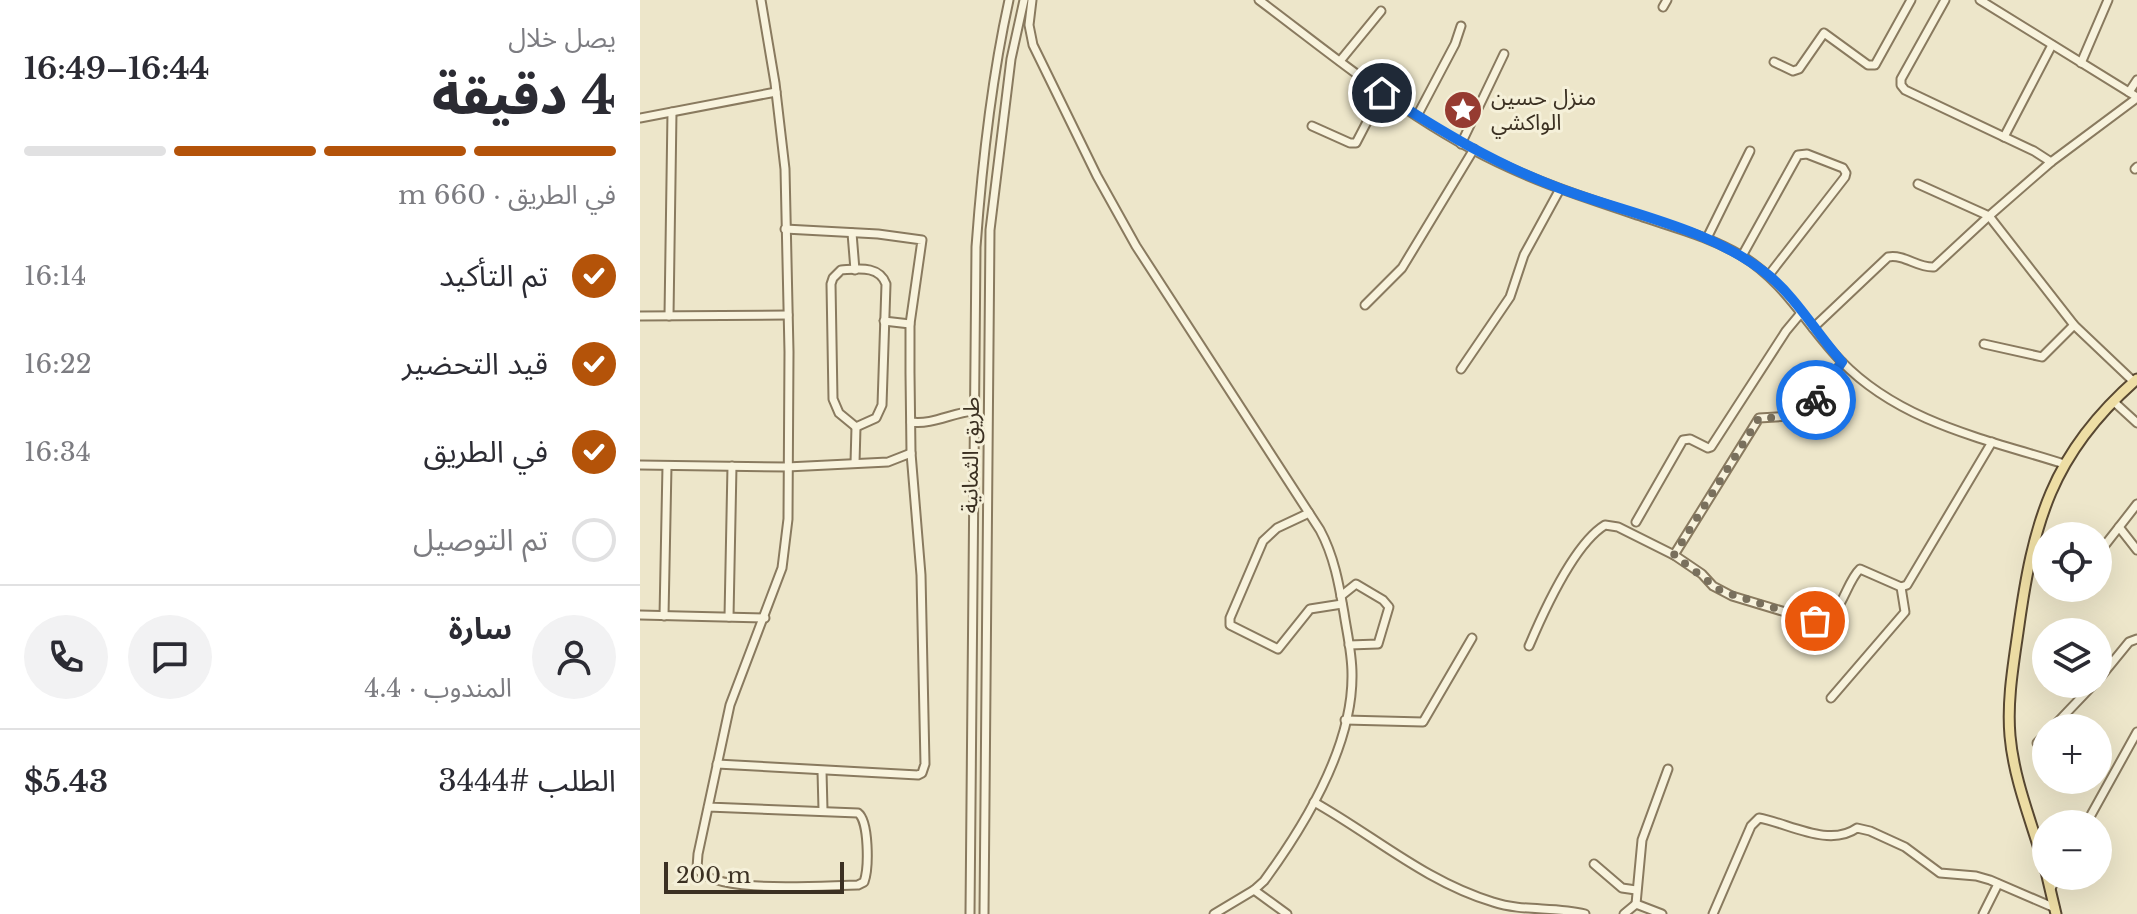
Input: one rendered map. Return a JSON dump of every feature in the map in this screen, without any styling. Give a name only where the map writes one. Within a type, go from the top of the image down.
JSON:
[{"type":"main road","points":[[2032,824],[2013,757],[2009,700],[2031,550],[2046,500],[2064,464],[2091,426],[2135,381]]},
{"type":"main road","points":[[2050,890],[2055,911]]},
{"type":"street","points":[[708,807],[850,811],[862,815],[866,877],[861,884],[751,886],[713,881],[704,877],[697,868],[708,807],[730,705],[765,618],[785,550],[788,315],[785,169],[761,0]]},
{"type":"street","points":[[970,914],[975,274],[983,161],[997,57],[1009,0]]},
{"type":"street","name":"طريق الثمانية","points":[[984,914],[990,230],[1011,59],[1024,0]]},
{"type":"street","points":[[1032,0],[1029,25],[1033,45],[1103,188],[1136,246],[1309,513],[1330,552],[1342,600],[1352,675],[1345,720],[1334,757],[1314,802],[1267,877],[1254,890],[1214,914]]},
{"type":"street","points":[[1259,0],[1382,93],[1461,144],[1560,189],[1707,238],[1742,256],[1769,275],[1842,362],[1869,385],[1906,409],[1937,424],[2064,464]]},
{"type":"street","points":[[1774,62],[1793,71],[1799,69],[1824,33],[1868,65],[1875,65],[1911,0]]},
{"type":"street","points":[[1945,0],[1901,79],[1901,85],[1905,90],[2051,162]]},
{"type":"street","points":[[1980,0],[2134,96]]},
{"type":"street","points":[[2081,63],[2108,0]]},
{"type":"street","points":[[1340,61],[1381,11]]},
{"type":"street","points":[[1417,116],[1455,44],[1461,26]]},
{"type":"street","points":[[2004,137],[2052,45]]},
{"type":"street","points":[[1461,144],[1504,54]]},
{"type":"street","points":[[1813,328],[1888,257],[1898,255],[1934,267],[2051,162],[2134,96],[2137,80]]},
{"type":"street","points":[[640,118],[776,92]]},
{"type":"street","points":[[1312,126],[1353,144],[1358,141],[1382,93]]},
{"type":"street","points":[[669,316],[672,112]]},
{"type":"street","points":[[1365,305],[1402,268],[1474,149]]},
{"type":"street","points":[[1707,238],[1750,151]]},
{"type":"street","points":[[1742,256],[1798,155],[1807,154],[1843,168],[1845,177],[1769,275]]},
{"type":"street","points":[[1918,184],[1989,216],[2074,325],[2135,381]]},
{"type":"street","points":[[1461,369],[1510,297],[1524,255],[1560,189]]},
{"type":"street","points":[[717,764],[918,775],[924,768],[921,575],[911,453],[910,324],[922,240],[915,237],[785,229]]},
{"type":"street","points":[[852,233],[855,270]]},
{"type":"street","points":[[841,270],[874,270],[884,278],[882,405],[876,418],[856,427],[839,413],[832,390],[831,284],[841,270]]},
{"type":"street","points":[[1636,522],[1683,440],[1690,439],[1711,447],[1786,331],[1801,313]]},
{"type":"street","points":[[640,316],[788,315]]},
{"type":"street","points":[[884,321],[910,324]]},
{"type":"street","points":[[1984,344],[2038,358],[2074,325]]},
{"type":"street","points":[[1674,555],[1759,418],[1805,417],[1842,362]]},
{"type":"street","points":[[2113,401],[2137,423]]},
{"type":"street","points":[[911,422],[926,423],[950,414],[973,411]]},
{"type":"street","points":[[855,463],[856,427]]},
{"type":"street","points":[[1529,646],[1561,580],[1578,554],[1601,527],[1609,524],[1674,555],[1721,591],[1815,621],[1827,620],[1833,614],[1860,569],[1901,587],[1907,585],[1992,442]]},
{"type":"street","points":[[640,465],[787,467],[892,461],[911,453]]},
{"type":"street","points":[[664,616],[667,466]]},
{"type":"street","points":[[729,617],[732,466]]},
{"type":"street","points":[[2112,536],[2137,504]]},
{"type":"street","points":[[1309,513],[1277,528],[1263,541],[1229,620],[1230,625],[1278,649],[1310,609],[1342,600],[1356,584],[1389,607],[1378,644],[1349,645]]},
{"type":"street","points":[[2119,527],[2137,550]]},
{"type":"street","points":[[1831,698],[1905,612],[1901,587]]},
{"type":"street","points":[[640,615],[765,618]]},
{"type":"street","points":[[1345,720],[1423,722],[1472,638]]},
{"type":"street","points":[[2112,663],[2129,642],[2137,639]]},
{"type":"street","points":[[2065,714],[2081,698]]},
{"type":"street","points":[[2094,810],[2137,732]]},
{"type":"street","points":[[2127,748],[2137,754]]},
{"type":"street","points":[[1636,904],[1645,832],[1668,769]]},
{"type":"street","points":[[822,771],[823,810]]},
{"type":"street","points":[[1314,802],[1418,869],[1493,903],[1585,914]]},
{"type":"street","points":[[1713,914],[1751,826],[1759,818],[1787,828],[1828,835],[1847,835],[1857,828],[1870,831],[1905,847],[1940,873],[1976,876],[2055,911]]},
{"type":"street","points":[[1594,864],[1622,888],[1636,890]]},
{"type":"street","points":[[1983,914],[1998,884]]},
{"type":"street","points":[[1254,890],[1287,914]]},
{"type":"street","points":[[1624,914],[1636,904]]},
{"type":"street","points":[[1636,904],[1662,914]]},
{"type":"way so far","points":[[1815,621],[1721,591],[1674,555],[1759,418],[1805,417],[1816,400]]},
{"type":"place","name":"منزل حسين الواكشي","points":[[1463,110]]},
{"type":"route","points":[[1382,93],[1450,138],[1506,167],[1560,189],[1707,238],[1742,256],[1769,275],[1842,362],[1816,400]]}]
